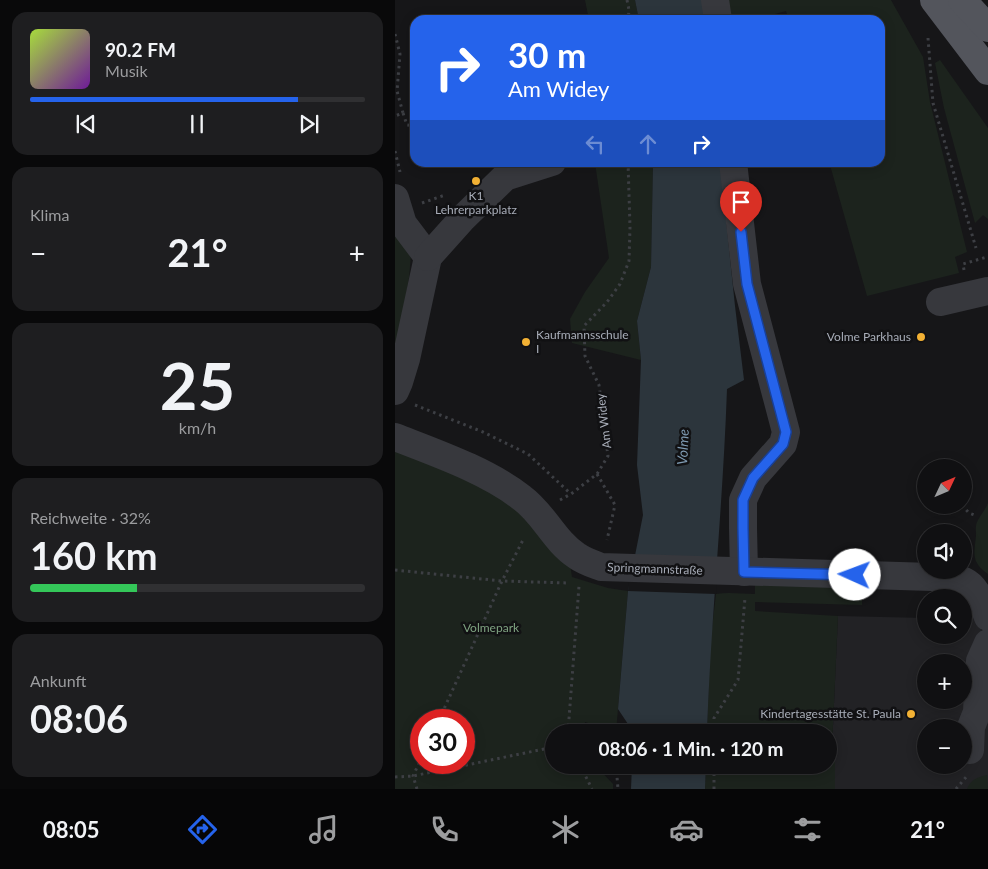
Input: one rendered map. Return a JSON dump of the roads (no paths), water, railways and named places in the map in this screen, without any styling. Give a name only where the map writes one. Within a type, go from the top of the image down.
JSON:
[{"type":"main road","points":[[934,0],[988,71]]},
{"type":"main road","points":[[962,0],[988,28]]},
{"type":"street","points":[[715,0],[717,15]]},
{"type":"street","points":[[401,396],[399,382],[428,257],[463,218],[505,177],[536,167]]},
{"type":"street","points":[[731,572],[743,528],[743,500],[753,478],[783,444],[786,432],[747,284],[734,167]]},
{"type":"street","points":[[395,198],[403,224],[428,257]]},
{"type":"street","points":[[939,302],[988,291]]},
{"type":"street","name":"Springmannstraße","points":[[395,436],[474,470],[509,488],[538,512],[555,537],[577,557],[601,567],[958,579],[966,581],[975,590],[988,618]]},
{"type":"street","points":[[972,724],[977,712],[980,661],[988,643]]},
{"type":"water","points":[[635,0],[703,0],[705,15],[638,15]]},
{"type":"water","name":"Volme","points":[[653,167],[720,167],[744,380],[727,389],[707,724],[628,724],[618,709],[628,591],[643,515],[637,465],[641,360],[637,321],[651,267]]},
{"type":"water","points":[[632,774],[706,774],[705,789],[631,789]]},
{"type":"place","name":"K1 Lehrerparkplatz","points":[[476,181]]},
{"type":"place","name":"Volme Parkhaus","points":[[921,337]]},
{"type":"place","name":"Kaufmannsschule I","points":[[526,342]]},
{"type":"place","name":"Kindertagesstätte St. Paula","points":[[911,714]]},
{"type":"park label","name":"Volmepark","points":[[491,628]]}]
